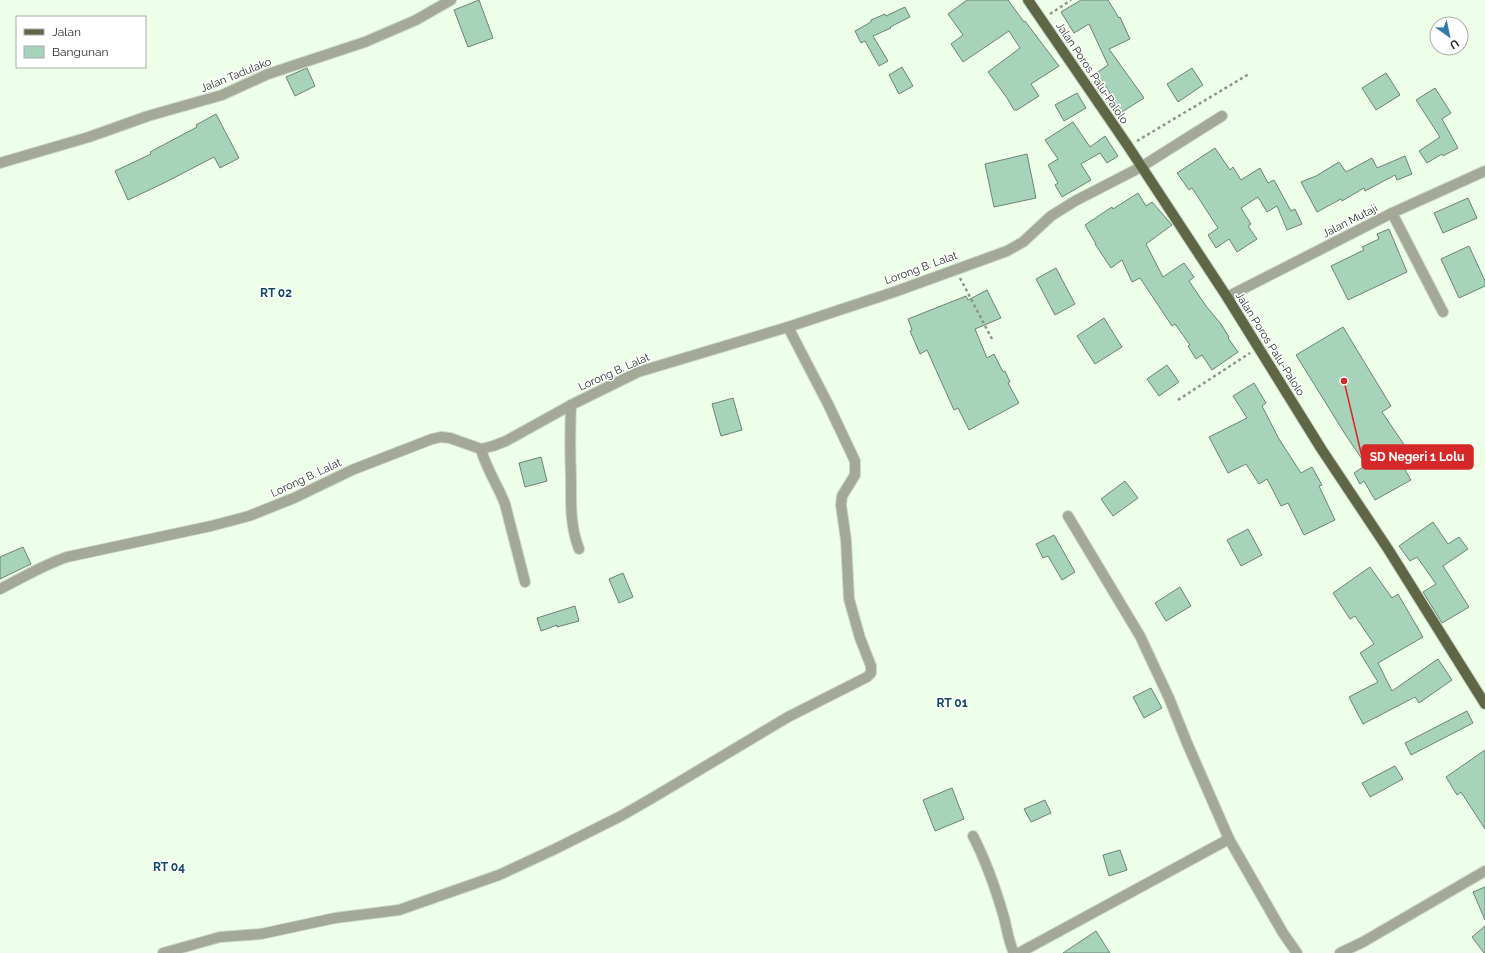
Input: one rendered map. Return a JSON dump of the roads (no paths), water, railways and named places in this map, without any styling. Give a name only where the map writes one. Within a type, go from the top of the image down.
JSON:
[{"type":"main road","name":"Jalan Poros Palu-Palolo","points":[[1028,0],[1128,146],[1227,297],[1322,450],[1388,549],[1485,704]]},
{"type":"street","name":"Jalan Tadulako","points":[[0,163],[89,137],[148,116],[222,95],[268,74],[366,42],[416,20],[451,0]]},
{"type":"street","name":"Lorong B. Lalat","points":[[0,589],[51,562],[67,557],[212,526],[249,516],[294,498],[352,470],[432,439],[450,438],[481,449],[506,441],[571,405],[638,372],[788,328],[1007,251],[1023,242],[1051,216],[1075,201],[1141,167],[1222,116]]},
{"type":"street","name":"Jalan Mutaji","points":[[1227,297],[1392,213],[1485,171]]},
{"type":"street","points":[[1392,213],[1443,312]]},
{"type":"street","points":[[163,953],[220,937],[262,934],[335,918],[398,910],[499,875],[549,853],[621,816],[788,717],[867,677],[871,672],[871,666],[860,638],[849,599],[846,540],[841,505],[842,496],[855,475],[854,461],[828,404],[788,328]]},
{"type":"street","points":[[571,405],[571,506],[573,529],[579,549]]},
{"type":"street","points":[[481,449],[485,463],[505,504],[525,582]]},
{"type":"street","points":[[1068,516],[1140,636],[1169,698],[1229,839],[1283,933],[1297,953]]},
{"type":"street","points":[[973,836],[990,875],[1014,953]]},
{"type":"street","points":[[1019,953],[1229,839]]},
{"type":"street","points":[[1340,953],[1363,942],[1485,872]]},
{"type":"place","name":"SD Negeri 1 Lolu","points":[[1344,381]]},
{"type":"district","name":"RT 02","points":[[276,293]]},
{"type":"district","name":"RT 01","points":[[952,703]]},
{"type":"district","name":"RT 04","points":[[169,867]]}]
